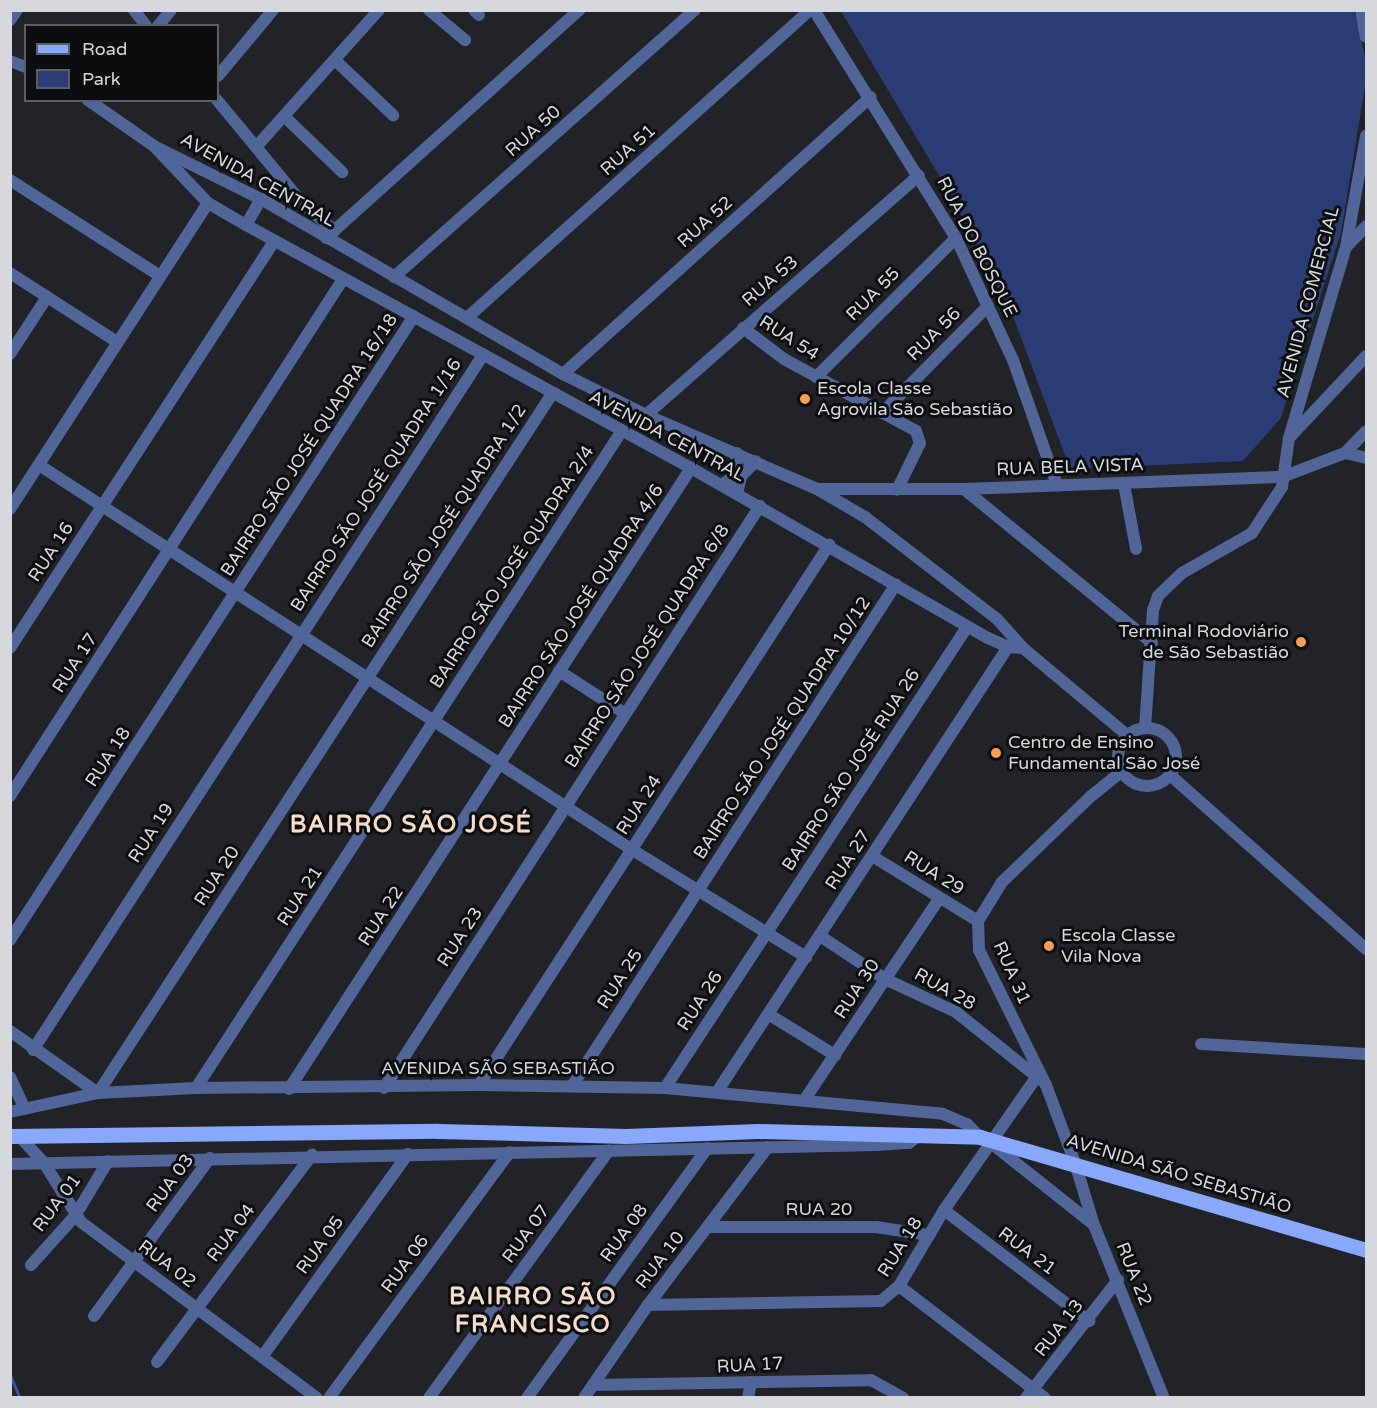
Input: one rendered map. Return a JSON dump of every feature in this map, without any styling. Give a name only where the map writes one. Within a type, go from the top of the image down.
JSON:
[{"type":"main road","name":"AVENIDA SÃO SEBASTIÃO","points":[[15,1136],[438,1131],[626,1136],[758,1131],[988,1140],[1075,1163],[1366,1250]]},
{"type":"street","points":[[10,20],[17,10]]},
{"type":"street","points":[[134,10],[144,24]]},
{"type":"street","points":[[160,24],[171,10]]},
{"type":"street","points":[[219,75],[273,10]]},
{"type":"street","points":[[256,147],[336,61],[379,10]]},
{"type":"street","points":[[429,10],[465,40]]},
{"type":"street","name":"RUA 50","points":[[394,277],[694,10]]},
{"type":"street","name":"RUA DO BOSQUE","points":[[812,10],[871,97],[956,238],[1012,360],[1057,485]]},
{"type":"street","name":"RUA 51","points":[[469,316],[812,10]]},
{"type":"street","points":[[1361,10],[1366,37]]},
{"type":"street","points":[[219,102],[330,235],[578,11]]},
{"type":"street","points":[[336,61],[393,115]]},
{"type":"street","name":"RUA 52","points":[[563,374],[871,97]]},
{"type":"street","points":[[91,102],[154,146]]},
{"type":"street","points":[[284,116],[342,172]]},
{"type":"street","name":"AVENIDA COMERCIAL","points":[[1144,728],[1153,610],[1161,591],[1182,573],[1252,533],[1277,498],[1289,438],[1346,247],[1366,136]]},
{"type":"street","name":"AVENIDA CENTRAL","points":[[154,146],[330,235],[394,277],[469,316],[563,374],[646,415],[756,461],[831,496],[931,565],[997,619],[1023,648],[1127,735]]},
{"type":"street","name":"AVENIDA CENTRAL","points":[[154,146],[208,203],[246,225],[760,506],[967,627],[1008,647],[1023,648]]},
{"type":"street","name":"RUA 53","points":[[646,415],[919,175]]},
{"type":"street","points":[[10,180],[160,276]]},
{"type":"street","points":[[246,225],[261,199]]},
{"type":"street","points":[[10,509],[208,203]]},
{"type":"street","points":[[1346,247],[1366,226]]},
{"type":"street","name":"RUA 55","points":[[816,377],[956,238]]},
{"type":"street","name":"RUA 16","points":[[10,648],[274,241]]},
{"type":"street","points":[[10,273],[117,342]]},
{"type":"street","name":"RUA 17","points":[[10,796],[343,279]]},
{"type":"street","points":[[10,354],[47,297]]},
{"type":"street","name":"RUA 56","points":[[882,413],[987,306]]},
{"type":"street","name":"BAIRRO SÃO JOSÉ QUADRA 16/18","points":[[235,593],[414,316]]},
{"type":"street","name":"RUA 54","points":[[743,328],[784,359],[914,429],[920,437],[919,448],[897,490]]},
{"type":"street","name":"BAIRRO SÃO JOSÉ QUADRA 1/16","points":[[299,635],[483,355]]},
{"type":"street","points":[[1289,438],[1366,356]]},
{"type":"street","name":"BAIRRO SÃO JOSÉ QUADRA 1/2","points":[[367,679],[552,394]]},
{"type":"street","points":[[1345,453],[1366,431]]},
{"type":"street","name":"BAIRRO SÃO JOSÉ QUADRA 2/4","points":[[434,722],[621,432]]},
{"type":"street","points":[[721,485],[736,476],[737,453]]},
{"type":"street","points":[[1345,453],[1366,458]]},
{"type":"street","name":"RUA BELA VISTA","points":[[860,489],[964,489],[1282,477],[1345,453]]},
{"type":"street","points":[[737,494],[741,476],[756,461]]},
{"type":"street","points":[[39,465],[698,892],[806,957]]},
{"type":"street","name":"BAIRRO SÃO JOSÉ QUADRA 4/6","points":[[502,764],[559,670],[691,468]]},
{"type":"street","points":[[1124,484],[1136,549]]},
{"type":"street","points":[[817,489],[860,489]]},
{"type":"street","points":[[831,496],[860,489]]},
{"type":"street","points":[[964,489],[1152,643]]},
{"type":"street","name":"BAIRRO SÃO JOSÉ QUADRA 6/8","points":[[566,805],[760,506]]},
{"type":"street","name":"RUA 24","points":[[479,1085],[829,545]]},
{"type":"street","name":"BAIRRO SÃO JOSÉ QUADRA 10/12","points":[[698,892],[896,584]]},
{"type":"street","name":"RUA 18","points":[[10,940],[235,593]]},
{"type":"street","name":"BAIRRO SÃO JOSÉ RUA 26","points":[[765,934],[967,627]]},
{"type":"street","name":"RUA 19","points":[[33,1050],[299,635]]},
{"type":"street","name":"RUA 27","points":[[717,1092],[1008,647]]},
{"type":"street","points":[[559,670],[624,713]]},
{"type":"street","name":"RUA 20","points":[[98,1093],[367,679]]},
{"type":"street","name":"RUA 21","points":[[196,1088],[434,722]]},
{"type":"street","points":[[1144,728],[1162,732],[1174,747],[1176,761],[1170,775],[1146,786],[1132,782],[1121,772],[1118,753],[1127,735],[1144,728]]},
{"type":"street","name":"RUA 22","points":[[290,1089],[502,764]]},
{"type":"street","points":[[978,921],[1002,882],[1090,796],[1121,772]]},
{"type":"street","points":[[1170,775],[1366,949]]},
{"type":"street","name":"RUA 23","points":[[384,1088],[566,805]]},
{"type":"street","name":"RUA 29","points":[[872,856],[978,921]]},
{"type":"street","name":"RUA 25","points":[[572,1086],[698,892]]},
{"type":"street","name":"RUA 30","points":[[806,1099],[939,899]]},
{"type":"street","name":"RUA 31","points":[[978,921],[979,950],[1046,1085],[1075,1163]]},
{"type":"street","name":"RUA 26","points":[[665,1088],[765,934]]},
{"type":"street","name":"RUA 28","points":[[820,936],[885,979],[956,1012],[1046,1085]]},
{"type":"street","points":[[768,1014],[835,1055]]},
{"type":"street","points":[[10,1031],[33,1050],[98,1093]]},
{"type":"street","points":[[1201,1044],[1366,1054]]},
{"type":"street","name":"RUA 18","points":[[648,1305],[881,1301],[899,1286],[988,1140],[1037,1076]]},
{"type":"street","points":[[10,1077],[26,1109]]},
{"type":"street","name":"AVENIDA SÃO SEBASTIÃO","points":[[10,1112],[98,1093],[196,1088],[290,1089],[479,1085],[665,1088],[806,1099],[943,1114],[959,1119],[988,1140]]},
{"type":"street","name":"RUA 02","points":[[15,1136],[44,1163],[75,1216],[134,1263],[317,1398]]},
{"type":"street","points":[[10,1164],[312,1155],[899,1144],[917,1137]]},
{"type":"street","points":[[988,1140],[1094,1225]]},
{"type":"street","name":"RUA 10","points":[[584,1398],[648,1305],[768,1147]]},
{"type":"street","name":"RUA 08","points":[[527,1398],[707,1148]]},
{"type":"street","name":"RUA 07","points":[[429,1398],[609,1150]]},
{"type":"street","name":"RUA 06","points":[[329,1398],[510,1152]]},
{"type":"street","name":"RUA 05","points":[[262,1357],[408,1154]]},
{"type":"street","name":"RUA 04","points":[[157,1362],[312,1155]]},
{"type":"street","name":"RUA 03","points":[[94,1316],[210,1158]]},
{"type":"street","name":"RUA 01","points":[[31,1265],[75,1216],[108,1161]]},
{"type":"street","name":"RUA 22","points":[[1075,1163],[1094,1225],[1164,1398]]},
{"type":"street","points":[[1067,1202],[1084,1193]]},
{"type":"street","name":"RUA 21","points":[[944,1210],[1089,1321]]},
{"type":"street","name":"RUA 20","points":[[708,1227],[876,1227],[929,1235]]},
{"type":"street","name":"RUA 13","points":[[1030,1393],[1089,1321],[1118,1280]]},
{"type":"street","points":[[899,1286],[1030,1393],[1045,1398]]},
{"type":"street","name":"RUA 17","points":[[593,1385],[871,1380],[903,1398]]},
{"type":"street","points":[[748,1398],[751,1382]]},
{"type":"green space","points":[[841,11],[1354,11],[1366,61],[1366,80],[1341,233],[1281,418],[1243,461],[1070,469],[1014,319],[953,199]]},
{"type":"waterway","points":[[10,1375],[20,1398]]},
{"type":"place","name":"Escola Classe Agrovila São Sebastião","points":[[805,399]]},
{"type":"place","name":"Terminal Rodoviário de São Sebastião","points":[[1301,642]]},
{"type":"place","name":"Centro de Ensino Fundamental São José","points":[[996,753]]},
{"type":"place","name":"Escola Classe Vila Nova","points":[[1049,946]]},
{"type":"district","name":"BAIRRO SÃO JOSÉ","points":[[411,825]]},
{"type":"district","name":"BAIRRO SÃO FRANCISCO","points":[[533,1311]]}]
